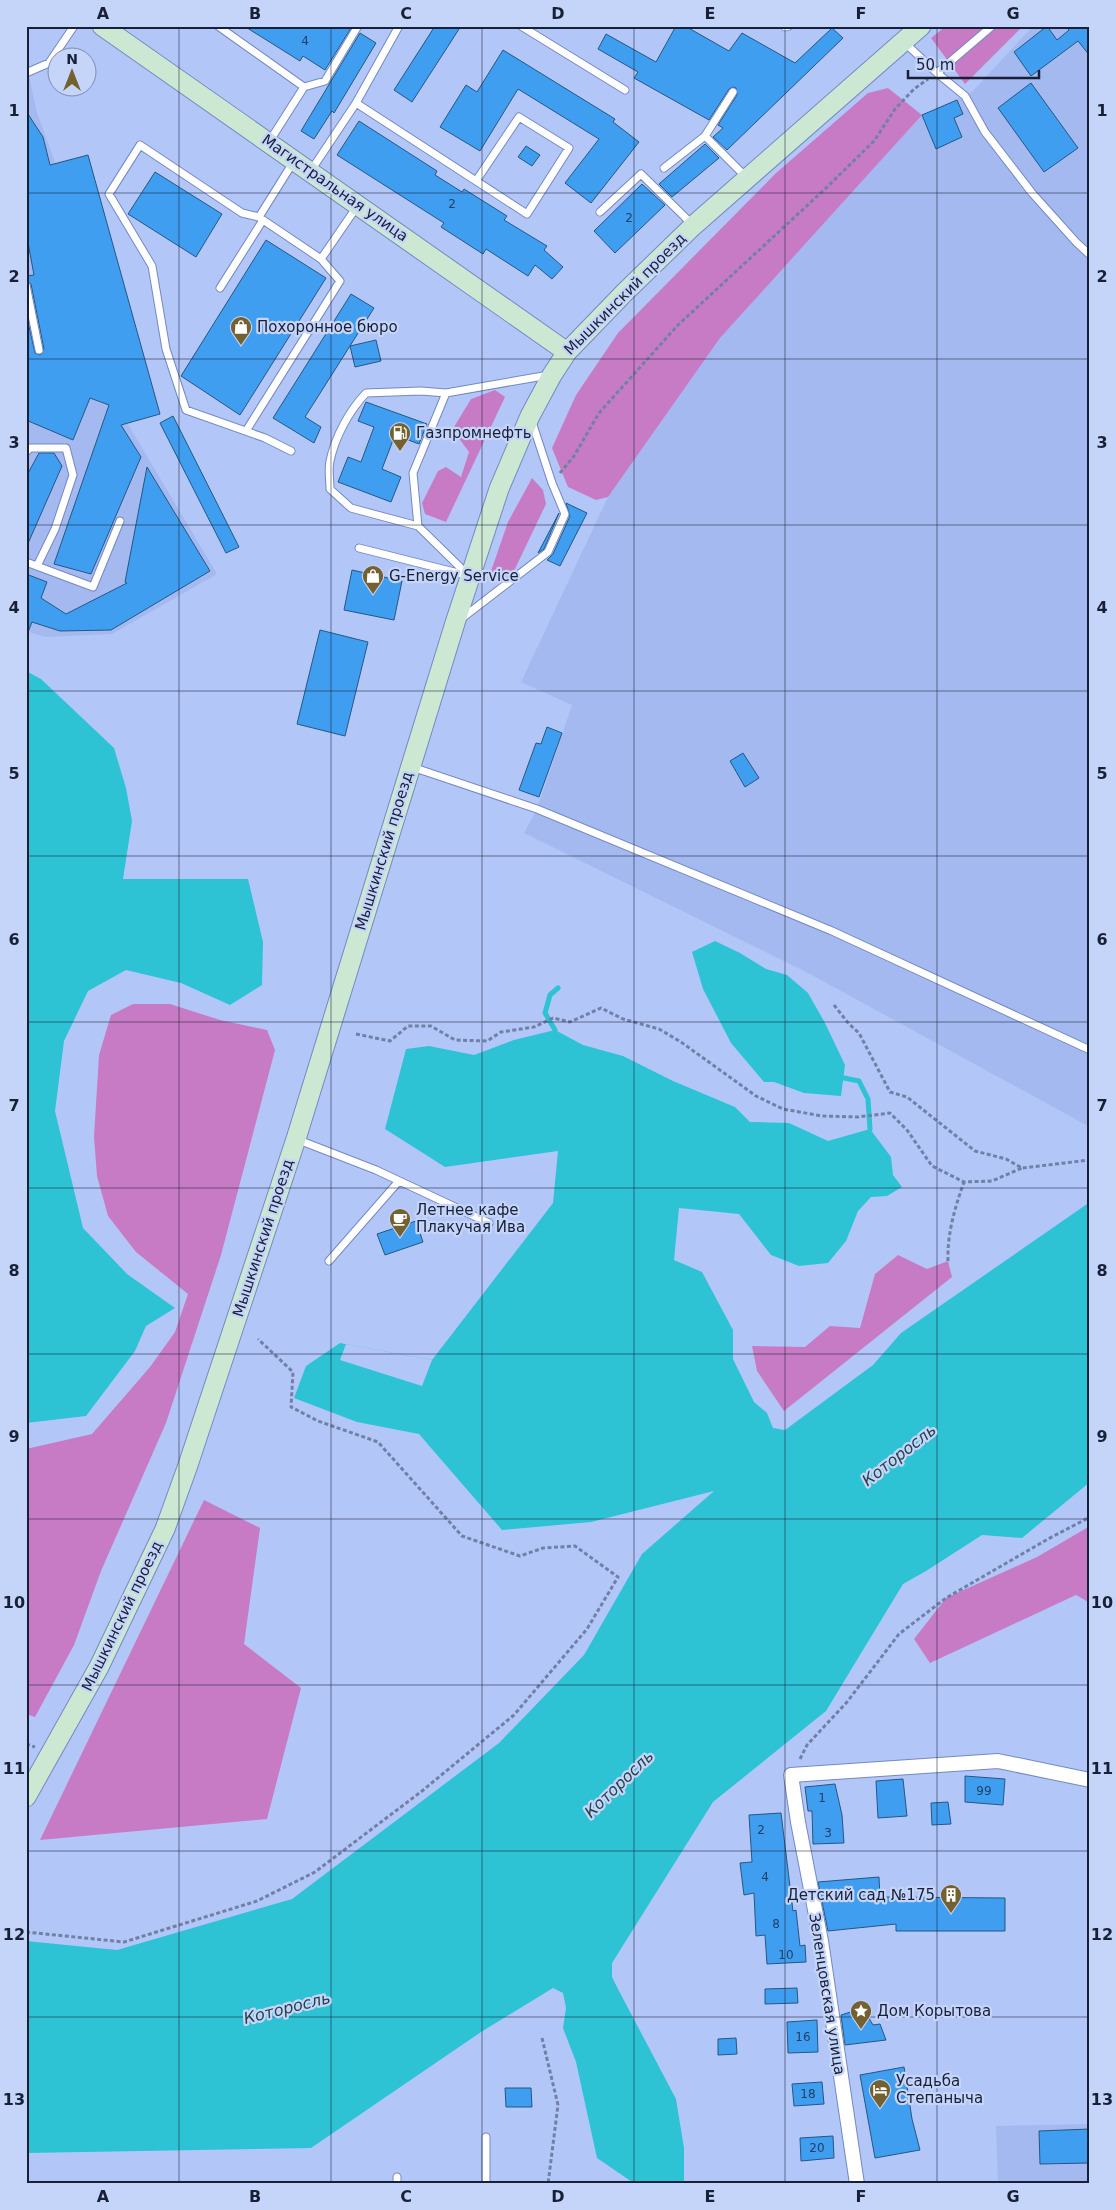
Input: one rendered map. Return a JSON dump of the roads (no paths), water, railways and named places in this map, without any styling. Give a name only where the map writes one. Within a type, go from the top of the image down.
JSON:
[{"type":"main road","name":"Магистральная улица","points":[[102,26],[567,352]]},
{"type":"main road","name":"Мышкинский проезд","points":[[26,1797],[99,1667],[165,1529],[296,1139],[470,576],[499,489],[530,416],[567,352],[624,293],[693,226],[921,26]]},
{"type":"street","name":"Зеленцовская улица","points":[[857,2184],[821,1940],[798,1822],[791,1775],[998,1761],[1090,1780]]},
{"type":"lane","points":[[26,73],[48,63],[74,26]]},
{"type":"lane","points":[[218,26],[304,87]]},
{"type":"lane","points":[[269,143],[304,87],[325,81],[358,26]]},
{"type":"lane","points":[[310,172],[356,103],[399,26]]},
{"type":"lane","points":[[521,26],[625,90]]},
{"type":"lane","points":[[937,73],[992,26]]},
{"type":"lane","points":[[903,41],[965,96],[985,132],[1026,185],[1076,242],[1090,255]]},
{"type":"lane","points":[[664,168],[705,136],[733,92]]},
{"type":"lane","points":[[356,103],[476,181],[527,214],[569,148],[519,117],[476,181]]},
{"type":"lane","points":[[705,136],[747,179]]},
{"type":"lane","points":[[246,431],[340,281],[321,259],[261,219],[242,213],[140,145],[109,194],[152,266],[166,349],[186,410],[265,438],[290,451]]},
{"type":"lane","points":[[220,288],[295,160]]},
{"type":"lane","points":[[600,212],[641,174],[693,226]]},
{"type":"lane","points":[[321,259],[358,205]]},
{"type":"lane","points":[[26,285],[39,350]]},
{"type":"lane","points":[[470,576],[418,526],[351,508],[330,489],[330,462],[344,425],[356,404],[366,393],[421,390],[446,393],[552,375]]},
{"type":"lane","points":[[418,526],[413,473],[446,393]]},
{"type":"lane","points":[[455,623],[548,552],[566,514],[552,483],[530,416]]},
{"type":"lane","points":[[26,452],[30,448],[66,448],[73,475],[56,529],[37,566]]},
{"type":"lane","points":[[26,562],[93,587],[120,522]]},
{"type":"lane","points":[[359,548],[470,576]]},
{"type":"lane","points":[[410,766],[537,809],[832,931],[1090,1050]]},
{"type":"lane","points":[[296,1139],[398,1181],[489,1223]]},
{"type":"lane","points":[[329,1261],[398,1181]]},
{"type":"lane","points":[[486,2136],[486,2184]]},
{"type":"water","points":[[26,671],[41,679],[114,748],[126,788],[132,821],[123,879],[248,879],[263,942],[262,985],[230,1005],[181,983],[126,970],[88,991],[64,1041],[55,1111],[83,1228],[127,1274],[175,1308],[146,1326],[135,1351],[86,1416],[26,1423]]},
{"type":"water","points":[[715,941],[740,953],[766,969],[787,975],[808,993],[845,1065],[841,1096],[804,1093],[774,1082],[764,1082],[731,1043],[703,989],[692,952]]},
{"type":"water","name":"Которосль","points":[[555,1030],[583,1045],[623,1056],[673,1081],[735,1107],[750,1122],[789,1123],[828,1141],[870,1129],[891,1157],[893,1175],[902,1187],[887,1196],[871,1197],[858,1211],[846,1241],[828,1263],[799,1266],[771,1255],[739,1214],[679,1208],[674,1260],[702,1272],[733,1330],[733,1359],[754,1402],[767,1413],[773,1428],[785,1430],[873,1365],[901,1333],[1090,1202],[1090,1482],[1022,1538],[982,1535],[903,1584],[826,1711],[713,1802],[612,1963],[612,1977],[676,2099],[684,2148],[684,2184],[635,2184],[597,2158],[576,2062],[563,2028],[566,2008],[563,1993],[553,1988],[481,2032],[311,2148],[26,2153],[26,1941],[117,1950],[292,1899],[499,1743],[584,1655],[642,1554],[714,1491],[591,1522],[502,1530],[419,1434],[357,1422],[294,1398],[306,1366],[340,1343],[432,1360],[553,1203],[558,1151],[445,1167],[385,1129],[406,1049],[429,1046],[474,1055],[514,1040]]},
{"type":"waterway","points":[[555,1030],[545,1013],[550,995],[558,988]]},
{"type":"waterway","points":[[844,1078],[859,1081],[868,1099],[870,1129]]},
{"type":"place","name":"Похоронное бюро","points":[[241,346]]},
{"type":"place","name":"Газпромнефть","points":[[400,452]]},
{"type":"place","name":"G-Energy Service","points":[[373,595]]},
{"type":"place","name":"Летнее кафе Плакучая Ива","points":[[400,1238]]},
{"type":"place","name":"Детский сад №175","points":[[951,1914]]},
{"type":"place","name":"Дом Корытова","points":[[861,2030]]},
{"type":"place","name":"Усадьба Степаныча","points":[[880,2109]]}]
